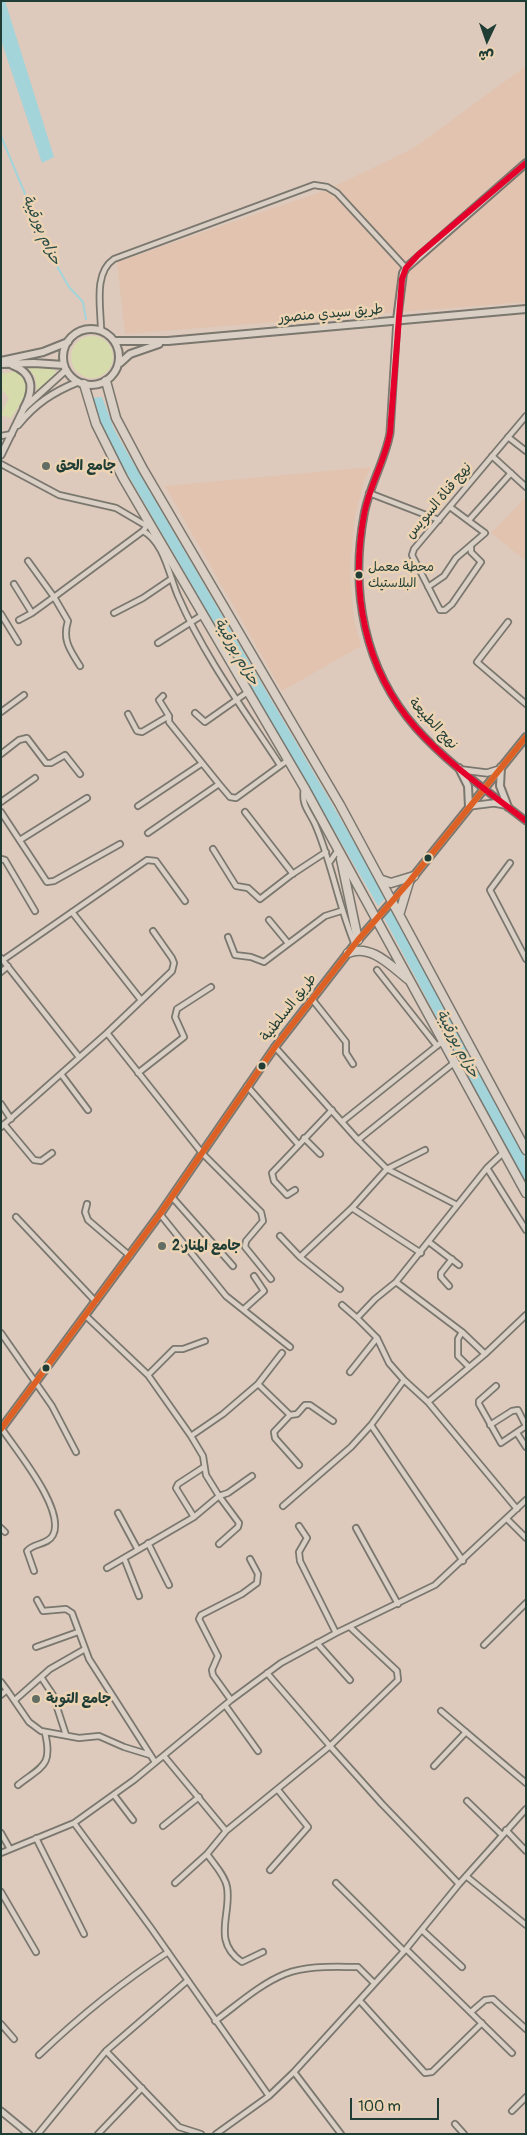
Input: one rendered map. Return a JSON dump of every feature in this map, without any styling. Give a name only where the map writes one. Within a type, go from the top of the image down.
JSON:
[{"type":"highway","points":[[106,381],[116,418],[143,469],[393,899],[526,1150]]},
{"type":"highway","points":[[81,383],[96,424],[147,524],[204,614],[340,850],[526,1193]]},
{"type":"highway","points":[[340,850],[356,942]]},
{"type":"highway","points":[[382,880],[396,882],[411,879]]},
{"type":"highway","points":[[400,914],[402,902],[411,879]]},
{"type":"highway","points":[[348,953],[360,949],[369,951],[412,982]]},
{"type":"main road","points":[[397,320],[403,274],[406,268],[526,163]]},
{"type":"main road","name":"طريق سيدي منصور","points":[[115,341],[168,341],[526,309]]},
{"type":"main road","points":[[101,330],[115,341],[119,352],[119,364],[114,374],[106,381],[97,385],[81,383],[65,368],[34,363],[11,364],[1,362],[42,352],[68,342],[81,331],[101,330]]},
{"type":"main road","name":"طريق سيدي منصور","points":[[119,364],[130,354],[168,341]]},
{"type":"main road","points":[[65,368],[63,353],[68,342]]},
{"type":"main road","points":[[11,364],[23,370],[30,379],[32,390],[24,408]]},
{"type":"main road","name":"طريق السلطنية","points":[[1,1429],[130,1256],[274,1047],[356,942],[411,879],[526,737]]},
{"type":"main road","points":[[500,768],[500,786],[507,806]]},
{"type":"main road","points":[[460,769],[468,786],[469,807]]},
{"type":"street","points":[[101,330],[102,274],[106,266],[114,259],[314,184],[327,187],[337,193],[406,268]]},
{"type":"street","name":"نهج الطبيعة","points":[[397,320],[393,399],[388,442],[369,493],[364,516],[358,582],[362,620],[371,654],[400,708],[428,740],[460,769],[526,821]]},
{"type":"street","points":[[1,455],[24,408],[65,368]]},
{"type":"street","points":[[1,436],[13,433],[39,402],[61,389],[81,383]]},
{"type":"street","name":"نهج قناة السويس","points":[[470,547],[481,562],[452,604],[445,610],[440,610],[412,555],[414,549],[526,416]]},
{"type":"street","points":[[508,437],[526,451]]},
{"type":"street","points":[[492,456],[526,487]]},
{"type":"street","points":[[1,464],[59,495],[116,508],[147,524],[143,531],[32,613],[19,620]]},
{"type":"street","points":[[468,520],[511,473]]},
{"type":"street","points":[[369,493],[439,520]]},
{"type":"street","points":[[428,587],[444,576],[456,558],[485,533],[450,507]]},
{"type":"street","points":[[143,531],[150,535],[162,553],[170,579],[190,623],[236,700],[280,765]]},
{"type":"street","points":[[28,561],[54,597],[68,621],[65,630],[65,642],[80,666]]},
{"type":"street","points":[[114,613],[143,598],[170,579]]},
{"type":"street","points":[[14,584],[32,613]]},
{"type":"street","points":[[1,614],[18,642]]},
{"type":"street","points":[[158,643],[204,614]]},
{"type":"street","points":[[508,622],[477,662],[526,704]]},
{"type":"street","points":[[195,713],[205,722],[248,691]]},
{"type":"street","points":[[1,712],[24,695]]},
{"type":"street","points":[[163,696],[159,700],[169,716],[169,722],[201,764],[230,797],[236,798],[288,760]]},
{"type":"street","points":[[128,714],[137,731],[142,732],[169,716]]},
{"type":"street","points":[[1,754],[19,740],[27,738],[46,763],[51,763],[64,755],[80,774]]},
{"type":"street","points":[[138,806],[201,764]]},
{"type":"street","points":[[460,769],[486,773],[500,768]]},
{"type":"street","points":[[1,802],[35,778]]},
{"type":"street","points":[[148,833],[219,784]]},
{"type":"street","points":[[304,787],[303,804],[314,822],[326,852],[342,911],[356,942]]},
{"type":"street","points":[[20,840],[87,798]]},
{"type":"street","points":[[469,807],[494,803],[507,806]]},
{"type":"street","points":[[1,812],[44,880],[50,882],[120,844]]},
{"type":"street","points":[[245,812],[293,874]]},
{"type":"street","points":[[213,849],[236,886],[248,888],[258,898],[265,897],[293,874],[326,852]]},
{"type":"street","points":[[329,863],[340,850]]},
{"type":"street","points":[[1,859],[5,860],[35,911]]},
{"type":"street","points":[[79,1057],[2,959],[150,859],[156,862],[185,901]]},
{"type":"street","points":[[510,863],[490,890],[526,959]]},
{"type":"street","points":[[228,937],[235,955],[251,957],[264,962],[325,916],[342,911]]},
{"type":"street","points":[[72,912],[141,1000]]},
{"type":"street","points":[[269,920],[288,943]]},
{"type":"street","points":[[52,1153],[42,1161],[34,1160],[3,1126],[107,1034],[141,1000],[170,975],[174,967],[172,958],[152,931]]},
{"type":"street","points":[[522,951],[526,946]]},
{"type":"street","points":[[1,972],[8,966]]},
{"type":"street","points":[[377,970],[437,1046]]},
{"type":"street","points":[[138,1073],[180,1041],[183,1032],[175,1017],[177,1009],[211,986]]},
{"type":"street","points":[[312,999],[346,1042],[346,1054],[353,1064]]},
{"type":"street","points":[[107,1034],[202,1153],[261,1212],[263,1221],[246,1241],[245,1247],[271,1279]]},
{"type":"street","points":[[343,1121],[444,1040]]},
{"type":"street","points":[[274,1047],[343,1121],[358,1140],[387,1169],[457,1205]]},
{"type":"street","points":[[358,1140],[455,1062]]},
{"type":"street","points":[[61,1074],[88,1110]]},
{"type":"street","points":[[247,1086],[298,1144]]},
{"type":"street","points":[[1,1104],[10,1119]]},
{"type":"street","points":[[294,1190],[287,1195],[272,1176],[298,1144],[332,1110]]},
{"type":"street","points":[[304,1138],[320,1154]]},
{"type":"street","points":[[300,1256],[352,1208],[387,1169],[425,1150]]},
{"type":"street","points":[[357,1318],[375,1299],[396,1282],[487,1168],[504,1152]]},
{"type":"street","points":[[487,1168],[526,1230]]},
{"type":"street","points":[[172,1197],[233,1266]]},
{"type":"street","points":[[87,1204],[85,1212],[88,1220],[130,1256]]},
{"type":"street","points":[[352,1208],[421,1253]]},
{"type":"street","points":[[160,1214],[226,1296],[290,1347]]},
{"type":"street","points":[[16,1217],[96,1302]]},
{"type":"street","points":[[280,1236],[300,1256],[340,1289]]},
{"type":"street","points":[[429,1242],[460,1265]]},
{"type":"street","points":[[449,1286],[440,1277],[452,1259]]},
{"type":"street","points":[[244,1309],[264,1291],[254,1276]]},
{"type":"street","points":[[396,1282],[462,1332],[485,1354]]},
{"type":"street","points":[[342,1305],[377,1338],[389,1363],[428,1402],[517,1509]]},
{"type":"street","points":[[428,1402],[485,1354],[526,1315]]},
{"type":"street","points":[[86,1316],[148,1375],[203,1456],[206,1475],[239,1523],[238,1527],[219,1544]]},
{"type":"street","points":[[462,1332],[458,1339],[458,1356],[469,1367]]},
{"type":"street","points":[[1,1333],[36,1382],[76,1452]]},
{"type":"street","points":[[350,1372],[377,1338]]},
{"type":"street","points":[[148,1375],[174,1349],[183,1349],[205,1341]]},
{"type":"street","points":[[191,1436],[224,1414],[258,1384],[282,1353]]},
{"type":"street","points":[[283,1506],[351,1447],[371,1425],[404,1380]]},
{"type":"street","points":[[258,1384],[290,1415]]},
{"type":"street","points":[[490,1425],[512,1411],[518,1410],[526,1426],[501,1443],[490,1425],[479,1404],[496,1386]]},
{"type":"street","points":[[299,1465],[275,1438],[274,1432],[290,1415],[296,1414],[305,1405],[310,1405],[333,1421]]},
{"type":"street","points":[[371,1425],[463,1561]]},
{"type":"street","points":[[1,1429],[34,1475],[52,1507],[55,1528],[51,1538],[27,1551],[34,1571]]},
{"type":"street","points":[[517,1433],[526,1447]]},
{"type":"street","points":[[194,1518],[176,1488],[178,1484],[204,1467]]},
{"type":"street","points":[[107,1568],[194,1518],[219,1496],[228,1493],[252,1476]]},
{"type":"street","points":[[1,1853],[74,1823],[114,1795],[267,1673],[336,1633],[427,1590],[463,1561],[526,1500]]},
{"type":"street","points":[[118,1512],[138,1550]]},
{"type":"street","points":[[507,1519],[526,1538]]},
{"type":"street","points":[[300,1526],[307,1538],[300,1552],[300,1561],[336,1633]]},
{"type":"street","points":[[356,1528],[398,1604]]},
{"type":"street","points":[[148,1543],[169,1584]]},
{"type":"street","points":[[124,1558],[140,1596]]},
{"type":"street","points":[[231,1700],[213,1674],[212,1670],[218,1656],[199,1619],[201,1615],[257,1584],[258,1574],[250,1558]]},
{"type":"street","points":[[37,1600],[43,1611],[70,1611],[85,1649],[112,1697],[155,1762]]},
{"type":"street","points":[[484,1645],[526,1603]]},
{"type":"street","points":[[175,1883],[207,1854],[226,1831],[330,1746],[398,1680],[397,1671],[350,1626]]},
{"type":"street","points":[[36,1647],[78,1632]]},
{"type":"street","points":[[317,1643],[350,1680]]},
{"type":"street","points":[[15,1700],[50,1668],[85,1649]]},
{"type":"street","points":[[267,1673],[382,1804],[459,1884]]},
{"type":"street","points":[[41,1677],[53,1695],[66,1735]]},
{"type":"street","points":[[1,1682],[29,1722],[46,1732],[79,1738],[99,1736],[124,1747],[150,1755]]},
{"type":"street","points":[[1,1695],[7,1690]]},
{"type":"street","points":[[225,1705],[258,1751]]},
{"type":"street","points":[[441,1711],[526,1783]]},
{"type":"street","points":[[18,1785],[48,1760],[49,1751],[46,1732]]},
{"type":"street","points":[[434,1766],[466,1732]]},
{"type":"street","points":[[164,1756],[226,1831]]},
{"type":"street","points":[[270,1870],[308,1827],[278,1790]]},
{"type":"street","points":[[114,1795],[133,1820]]},
{"type":"street","points":[[163,1826],[199,1797]]},
{"type":"street","points":[[467,1801],[501,1834]]},
{"type":"street","points":[[216,2134],[269,2096],[294,2072],[405,1950],[501,1834],[526,1809]]},
{"type":"street","points":[[74,1823],[168,1952],[269,2096]]},
{"type":"street","points":[[506,1830],[526,1851]]},
{"type":"street","points":[[1,1834],[10,1849]]},
{"type":"street","points":[[36,1838],[84,1934]]},
{"type":"street","points":[[207,1854],[227,1886],[224,1929],[226,1943],[242,1962],[263,1952]]},
{"type":"street","points":[[466,1876],[526,1925]]},
{"type":"street","points":[[336,1883],[512,2053]]},
{"type":"street","points":[[1,1892],[36,1952]]},
{"type":"street","points":[[422,1930],[462,1967]]},
{"type":"street","points":[[39,2055],[71,2025],[133,1975],[168,1952]]},
{"type":"street","points":[[215,2021],[273,1980],[298,1970],[327,1966],[358,1967],[374,1983]]},
{"type":"street","points":[[38,2134],[106,2052],[188,1981]]},
{"type":"street","points":[[471,2012],[485,2000],[493,1999],[526,2030]]},
{"type":"street","points":[[360,2001],[426,2073],[432,2072],[482,2023]]},
{"type":"street","points":[[1,2024],[14,2039]]},
{"type":"street","points":[[106,2052],[179,2127],[182,2134]]},
{"type":"street","points":[[294,2072],[341,2134]]},
{"type":"street","points":[[98,2134],[142,2088]]},
{"type":"street","points":[[512,2111],[526,2098]]},
{"type":"street","points":[[1,2111],[29,2134]]},
{"type":"street","points":[[455,2124],[464,2134]]},
{"type":"street","points":[[179,2127],[201,2134]]},
{"type":"shaded area","points":[[526,66],[526,302],[125,334],[117,262],[329,189],[412,149]]},
{"type":"shaded area","points":[[371,467],[364,482],[355,516],[350,571],[354,619],[361,646],[282,691],[165,486]]},
{"type":"shaded area","points":[[526,497],[526,561],[491,533]]},
{"type":"green space","points":[[96,336],[104,339],[110,345],[113,357],[110,369],[104,375],[88,378],[80,375],[74,369],[71,353],[74,345],[80,339]]},
{"type":"green space","points":[[29,368],[54,369],[57,374],[37,390],[35,377]]},
{"type":"green space","points":[[19,371],[26,384],[26,390],[11,418],[1,415],[9,398],[1,388],[1,374]]},
{"type":"water","points":[[1,1],[5,1],[54,157],[42,163],[1,40]]},
{"type":"water","points":[[102,397],[114,429],[124,447],[386,897],[378,906],[106,437],[92,398]]},
{"type":"water","points":[[391,910],[524,1153],[526,1186],[384,918]]},
{"type":"waterway","name":"حزام بورقيبة","points":[[1,136],[50,254],[69,287],[83,302],[86,319]]},
{"type":"transit line","points":[[526,163],[418,255],[406,268],[402,279],[390,433],[385,454],[366,504],[360,544],[359,572],[365,628],[373,655],[384,681],[398,705],[416,728],[441,754],[526,821]]},
{"type":"transit line","points":[[1,1429],[160,1214],[275,1047],[358,940],[409,882],[526,737]]},
{"type":"place","name":"جامع الحق","points":[[46,466]]},
{"type":"place","name":"محطة معمل البلاستيك","points":[[359,575]]},
{"type":"place","name":"جامع المنار 2","points":[[162,1246]]},
{"type":"place","name":"جامع التوبة","points":[[36,1699]]}]
